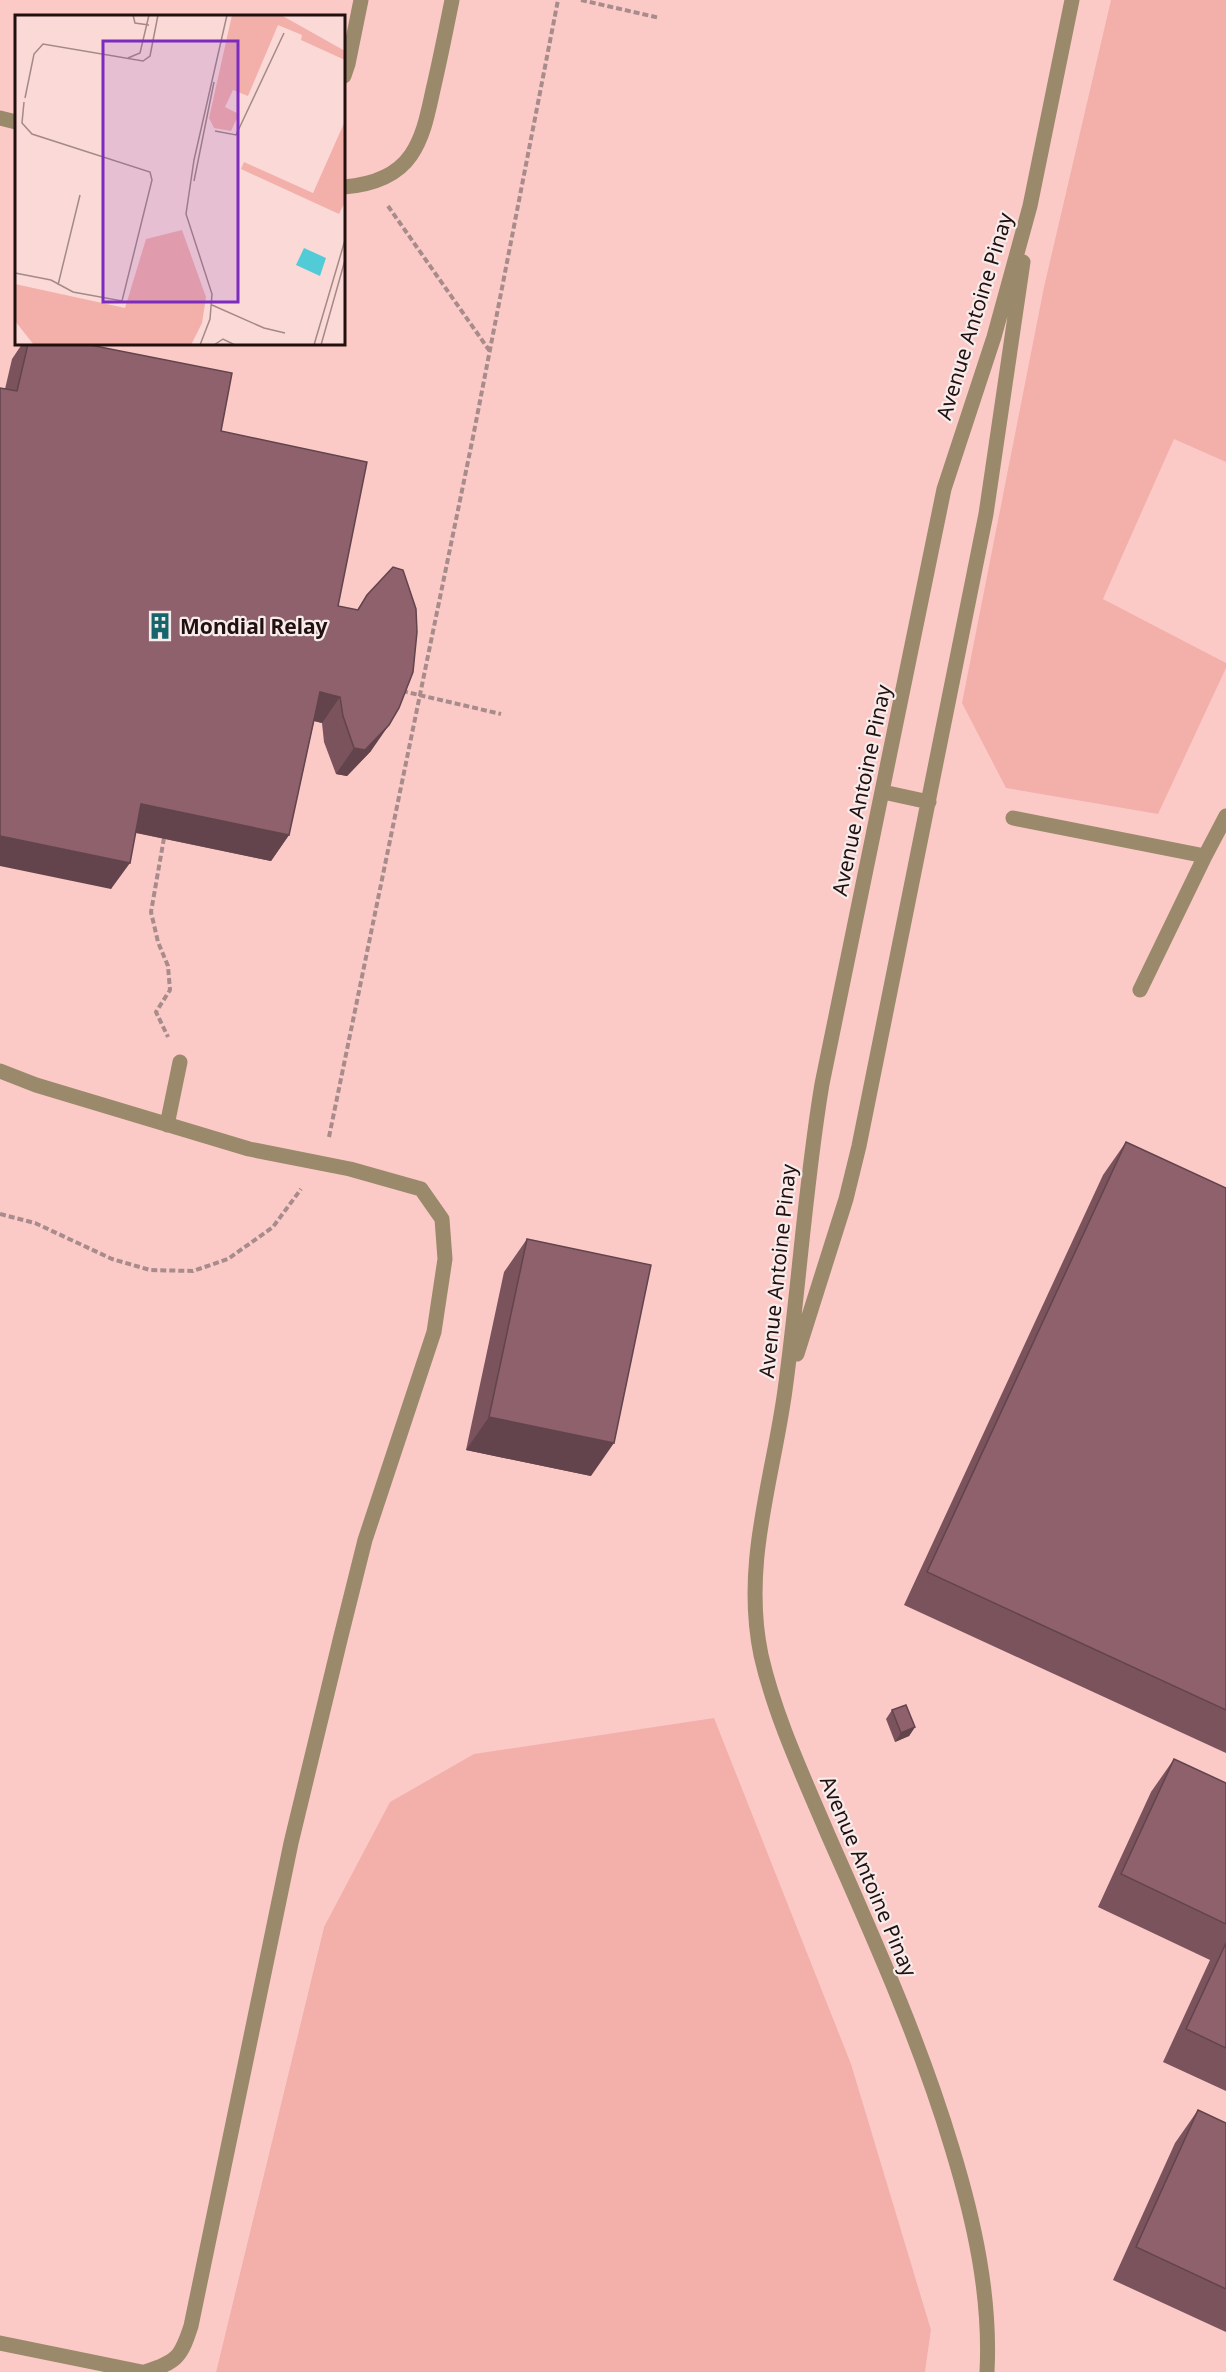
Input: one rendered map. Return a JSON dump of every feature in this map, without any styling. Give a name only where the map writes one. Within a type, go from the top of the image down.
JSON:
[{"type":"street","points":[[345,73],[361,0]]},
{"type":"street","points":[[345,188],[372,183],[411,156],[420,139],[452,0]]},
{"type":"street","name":"Avenue Antoine Pinay","points":[[785,1394],[853,1174],[992,482],[1030,206],[1072,0]]},
{"type":"street","points":[[0,118],[15,122]]},
{"type":"street","name":"Avenue Antoine Pinay","points":[[987,2372],[985,2301],[969,2207],[937,2099],[910,2025],[803,1775],[762,1658],[755,1611],[754,1569],[758,1533],[785,1394],[819,1102],[944,489],[994,337],[1030,206]]},
{"type":"street","points":[[883,792],[929,802]]},
{"type":"street","points":[[1140,990],[1226,816]]},
{"type":"street","points":[[1013,818],[1205,856]]},
{"type":"street","points":[[167,1125],[180,1062]]},
{"type":"street","points":[[0,1071],[36,1085],[249,1149],[358,1171],[421,1189],[442,1219],[445,1259],[434,1332],[365,1540],[296,1820],[191,2326],[183,2352],[165,2366],[143,2372],[0,2343]]},
{"type":"path","points":[[0,1214],[35,1223],[112,1259],[150,1270],[193,1271],[228,1259],[273,1227],[317,1163],[330,1134],[558,0]]},
{"type":"path","points":[[581,0],[660,18]]},
{"type":"path","points":[[372,183],[489,351]]},
{"type":"path","points":[[396,690],[501,714]]},
{"type":"path","points":[[164,838],[150,912],[158,942],[168,966],[170,990],[156,1012],[180,1062]]},
{"type":"shaded area","points":[[0,0],[1226,0],[1226,2372],[925,2372],[931,2330],[324,1927],[216,2372],[0,2372]]},
{"type":"shaded area","points":[[1111,0],[1226,0],[1226,462],[1174,439],[1103,599],[1226,663],[1226,668],[1158,814],[1006,788],[962,703],[1044,287]]},
{"type":"shaded area","points":[[714,1718],[851,2064],[931,2330],[925,2372],[216,2372],[324,1927],[390,1802],[474,1754]]},
{"type":"building","name":"Mondial Relay","points":[[28,345],[90,345],[232,373],[221,431],[367,462],[338,606],[358,610],[367,595],[393,567],[403,570],[416,609],[417,632],[413,672],[399,708],[389,725],[365,750],[354,748],[343,716],[340,697],[320,692],[289,835],[141,804],[130,863],[0,836],[0,388],[17,391]]},
{"type":"building","points":[[1126,1142],[1226,1188],[1226,1710],[927,1572]]},
{"type":"building","points":[[527,1239],[651,1265],[614,1443],[489,1417]]},
{"type":"building","points":[[906,1705],[915,1727],[901,1733],[892,1710]]},
{"type":"building","points":[[1174,1759],[1226,1783],[1226,1924],[1121,1874]]},
{"type":"building","points":[[1226,1943],[1226,2048],[1186,2029]]},
{"type":"building","points":[[1198,2110],[1226,2123],[1226,2289],[1136,2247]]},
{"type":"place","name":"Mondial Relay","points":[[160,626]]}]
